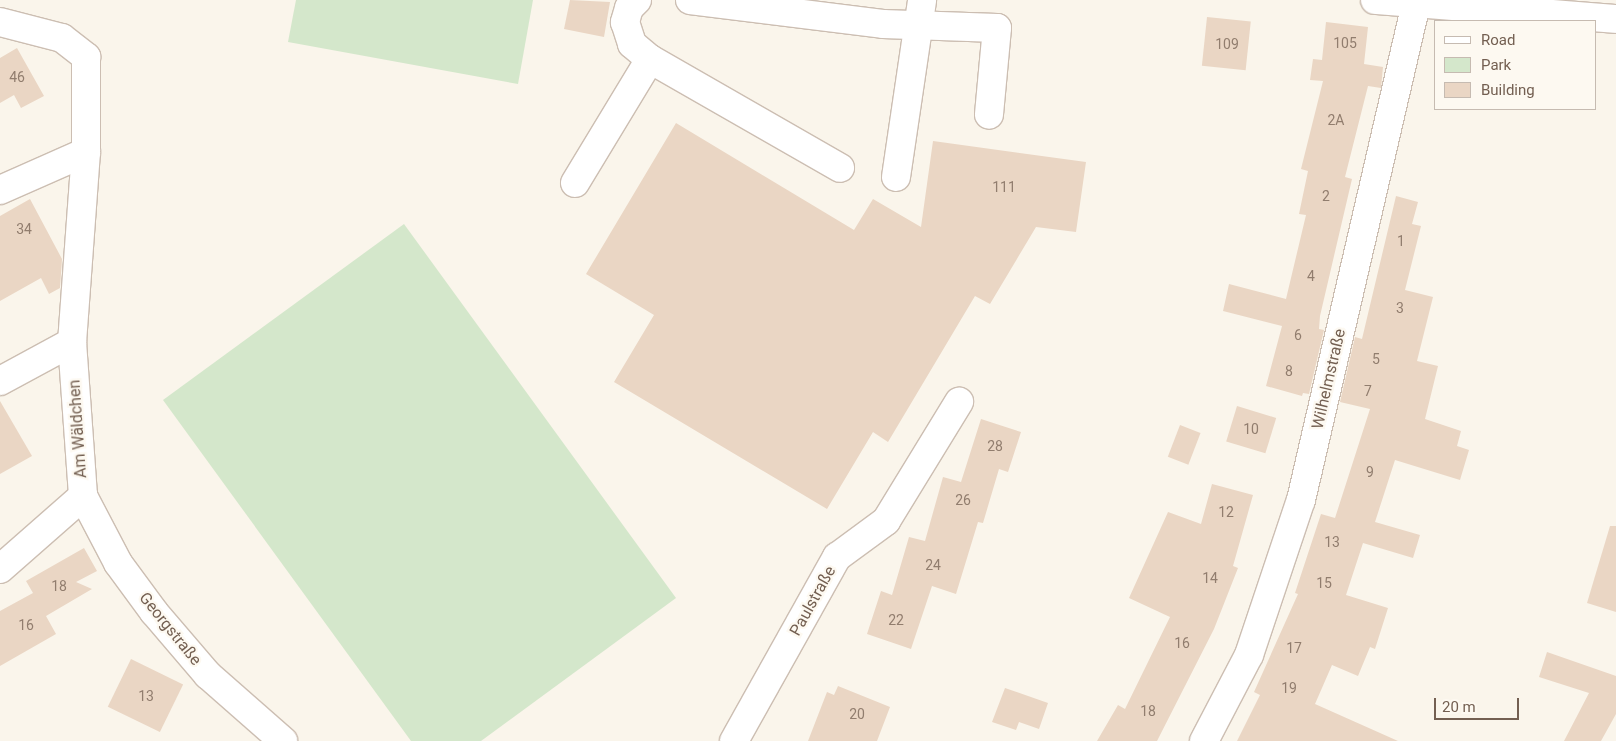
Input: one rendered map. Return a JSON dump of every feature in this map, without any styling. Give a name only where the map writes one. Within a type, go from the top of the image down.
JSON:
[{"type":"street","points":[[637,0],[627,15],[627,35],[650,59],[840,168]]},
{"type":"street","points":[[690,0],[827,19],[883,24],[919,12],[997,28],[989,115]]},
{"type":"street","points":[[1375,0],[1616,19]]},
{"type":"street","name":"Wilhelmstraße","points":[[1204,741],[1249,655],[1301,500],[1416,4]]},
{"type":"street","points":[[896,177],[919,12]]},
{"type":"street","name":"Am Wäldchen","points":[[0,569],[83,496],[72,342],[86,152],[86,57],[62,38],[1,23]]},
{"type":"street","points":[[575,183],[650,59]]},
{"type":"street","points":[[0,190],[86,152]]},
{"type":"street","points":[[0,381],[72,342]]},
{"type":"street","name":"Paulstraße","points":[[734,741],[838,557],[886,521],[959,402]]},
{"type":"street","name":"Georgstraße","points":[[83,496],[118,563],[154,612],[208,675],[252,732],[282,741]]},
{"type":"green space","points":[[296,0],[533,0],[518,84],[288,42]]},
{"type":"green space","points":[[404,224],[676,598],[481,741],[411,741],[163,400]]},
{"type":"building","points":[[570,0],[610,2],[604,37],[564,29]]},
{"type":"building","points":[[1207,17],[1251,22],[1246,70],[1202,66]]},
{"type":"building","points":[[1326,22],[1368,27],[1364,64],[1383,67],[1381,88],[1368,86],[1345,177],[1352,179],[1320,316],[1319,329],[1324,330],[1309,394],[1303,393],[1302,396],[1266,386],[1282,326],[1223,311],[1229,284],[1286,299],[1306,215],[1299,214],[1308,171],[1301,169],[1323,81],[1310,80],[1313,59],[1322,60]]},
{"type":"building","points":[[17,48],[44,96],[21,108],[14,95],[0,103],[0,58]]},
{"type":"building","points":[[676,123],[854,230],[873,199],[921,227],[933,141],[1086,162],[1076,232],[1036,227],[990,304],[975,296],[888,442],[873,432],[827,509],[614,382],[654,315],[586,274]]},
{"type":"building","points":[[1396,196],[1418,202],[1412,224],[1421,226],[1405,290],[1433,297],[1417,361],[1438,366],[1425,419],[1461,431],[1457,446],[1469,450],[1460,480],[1395,460],[1375,522],[1420,535],[1413,558],[1363,543],[1346,595],[1388,608],[1375,649],[1370,647],[1358,676],[1332,665],[1315,704],[1398,741],[1237,741],[1260,695],[1254,692],[1298,594],[1295,593],[1321,514],[1335,518],[1370,409],[1340,402],[1355,337],[1362,339]]},
{"type":"building","points":[[30,199],[62,259],[60,288],[49,294],[41,278],[0,301],[0,216]]},
{"type":"building","points":[[0,401],[32,456],[0,474]]},
{"type":"building","points":[[1237,406],[1276,418],[1265,453],[1226,441]]},
{"type":"building","points":[[981,419],[1021,432],[1008,472],[999,469],[983,523],[978,522],[956,594],[932,586],[911,649],[867,634],[881,591],[892,595],[909,537],[925,541],[943,477],[961,482]]},
{"type":"building","points":[[1180,425],[1201,433],[1188,465],[1168,457]]},
{"type":"building","points":[[1212,484],[1253,495],[1233,566],[1238,568],[1214,629],[1157,741],[1097,741],[1118,705],[1125,709],[1170,617],[1129,598],[1168,512],[1201,524]]},
{"type":"building","points":[[1610,526],[1616,526],[1616,612],[1587,603]]},
{"type":"building","points":[[84,548],[97,571],[76,582],[92,589],[46,616],[56,634],[0,666],[0,611],[33,593],[26,581]]},
{"type":"building","points":[[1547,652],[1616,676],[1616,714],[1601,741],[1564,741],[1589,693],[1539,677]]},
{"type":"building","points":[[131,659],[183,684],[160,732],[108,707]]},
{"type":"building","points":[[838,686],[890,707],[877,741],[808,741],[827,692],[834,695]]},
{"type":"building","points":[[1005,688],[1048,703],[1039,729],[1019,722],[1016,730],[992,722]]}]
